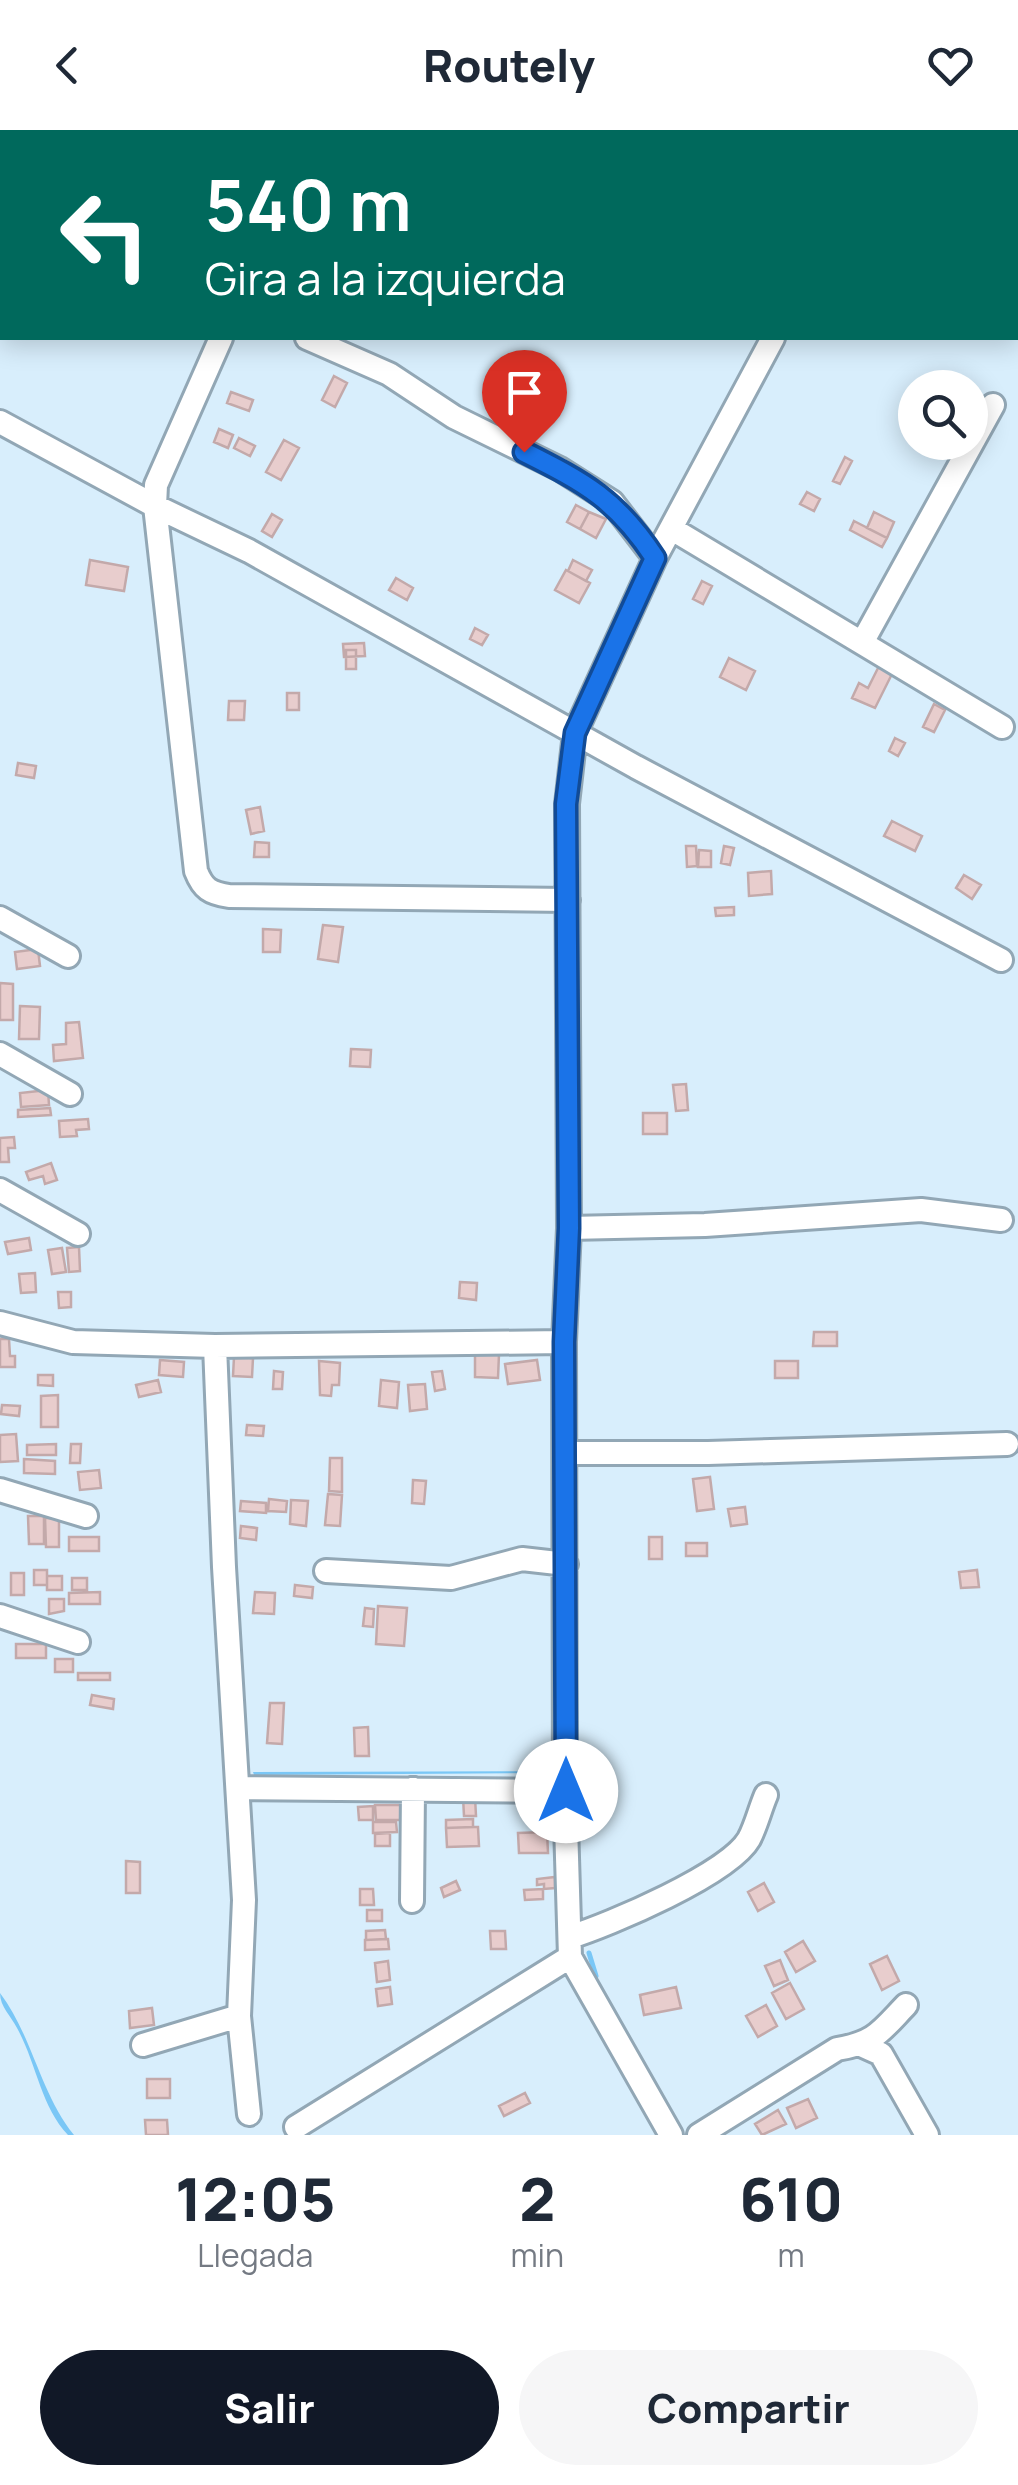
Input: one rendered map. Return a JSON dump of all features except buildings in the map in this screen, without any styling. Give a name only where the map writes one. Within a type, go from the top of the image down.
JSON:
[{"type":"street","points":[[220,340],[156,485],[155,506],[196,870],[202,884],[211,893],[229,896],[568,900]]},
{"type":"street","points":[[312,340],[389,374],[454,416],[560,470],[612,502],[655,558]]},
{"type":"street","points":[[672,2135],[570,1947],[564,1342],[569,1228],[566,804],[575,733],[655,558],[772,340]]},
{"type":"street","points":[[863,641],[993,406]]},
{"type":"street","points":[[0,422],[249,552],[575,733],[1001,960]]},
{"type":"street","points":[[672,529],[1002,727]]},
{"type":"street","points":[[0,918],[68,956]]},
{"type":"street","points":[[0,1054],[70,1094]]},
{"type":"street","points":[[0,1190],[78,1234]]},
{"type":"street","points":[[569,1228],[704,1225],[920,1210],[1001,1220]]},
{"type":"street","points":[[0,1323],[74,1342],[215,1346],[564,1342]]},
{"type":"street","points":[[215,1346],[244,1900],[239,2016],[250,2114]]},
{"type":"street","points":[[567,1453],[1007,1444]]},
{"type":"street","points":[[0,1490],[86,1516]]},
{"type":"street","points":[[326,1571],[451,1578],[522,1559],[566,1564]]},
{"type":"street","points":[[0,1616],[78,1642]]},
{"type":"street","points":[[238,1788],[566,1791]]},
{"type":"street","points":[[412,1901],[413,1788]]},
{"type":"street","points":[[296,2127],[570,1947],[730,1858],[748,1842],[766,1795]]},
{"type":"street","points":[[699,2135],[837,2049],[861,2045],[875,2037],[906,2004]]},
{"type":"street","points":[[144,2045],[239,2016]]},
{"type":"street","points":[[861,2045],[880,2054],[928,2135]]},
{"type":"water","points":[[554,1771],[254,1775],[253,1772]]},
{"type":"water","points":[[0,1993],[21,2028],[62,2119],[74,2135],[68,2135],[51,2111]]},
{"type":"waterway","points":[[589,1953],[596,1976]]},
{"type":"route","points":[[524,452],[612,502],[655,558],[575,733],[566,804],[566,1791]]}]
